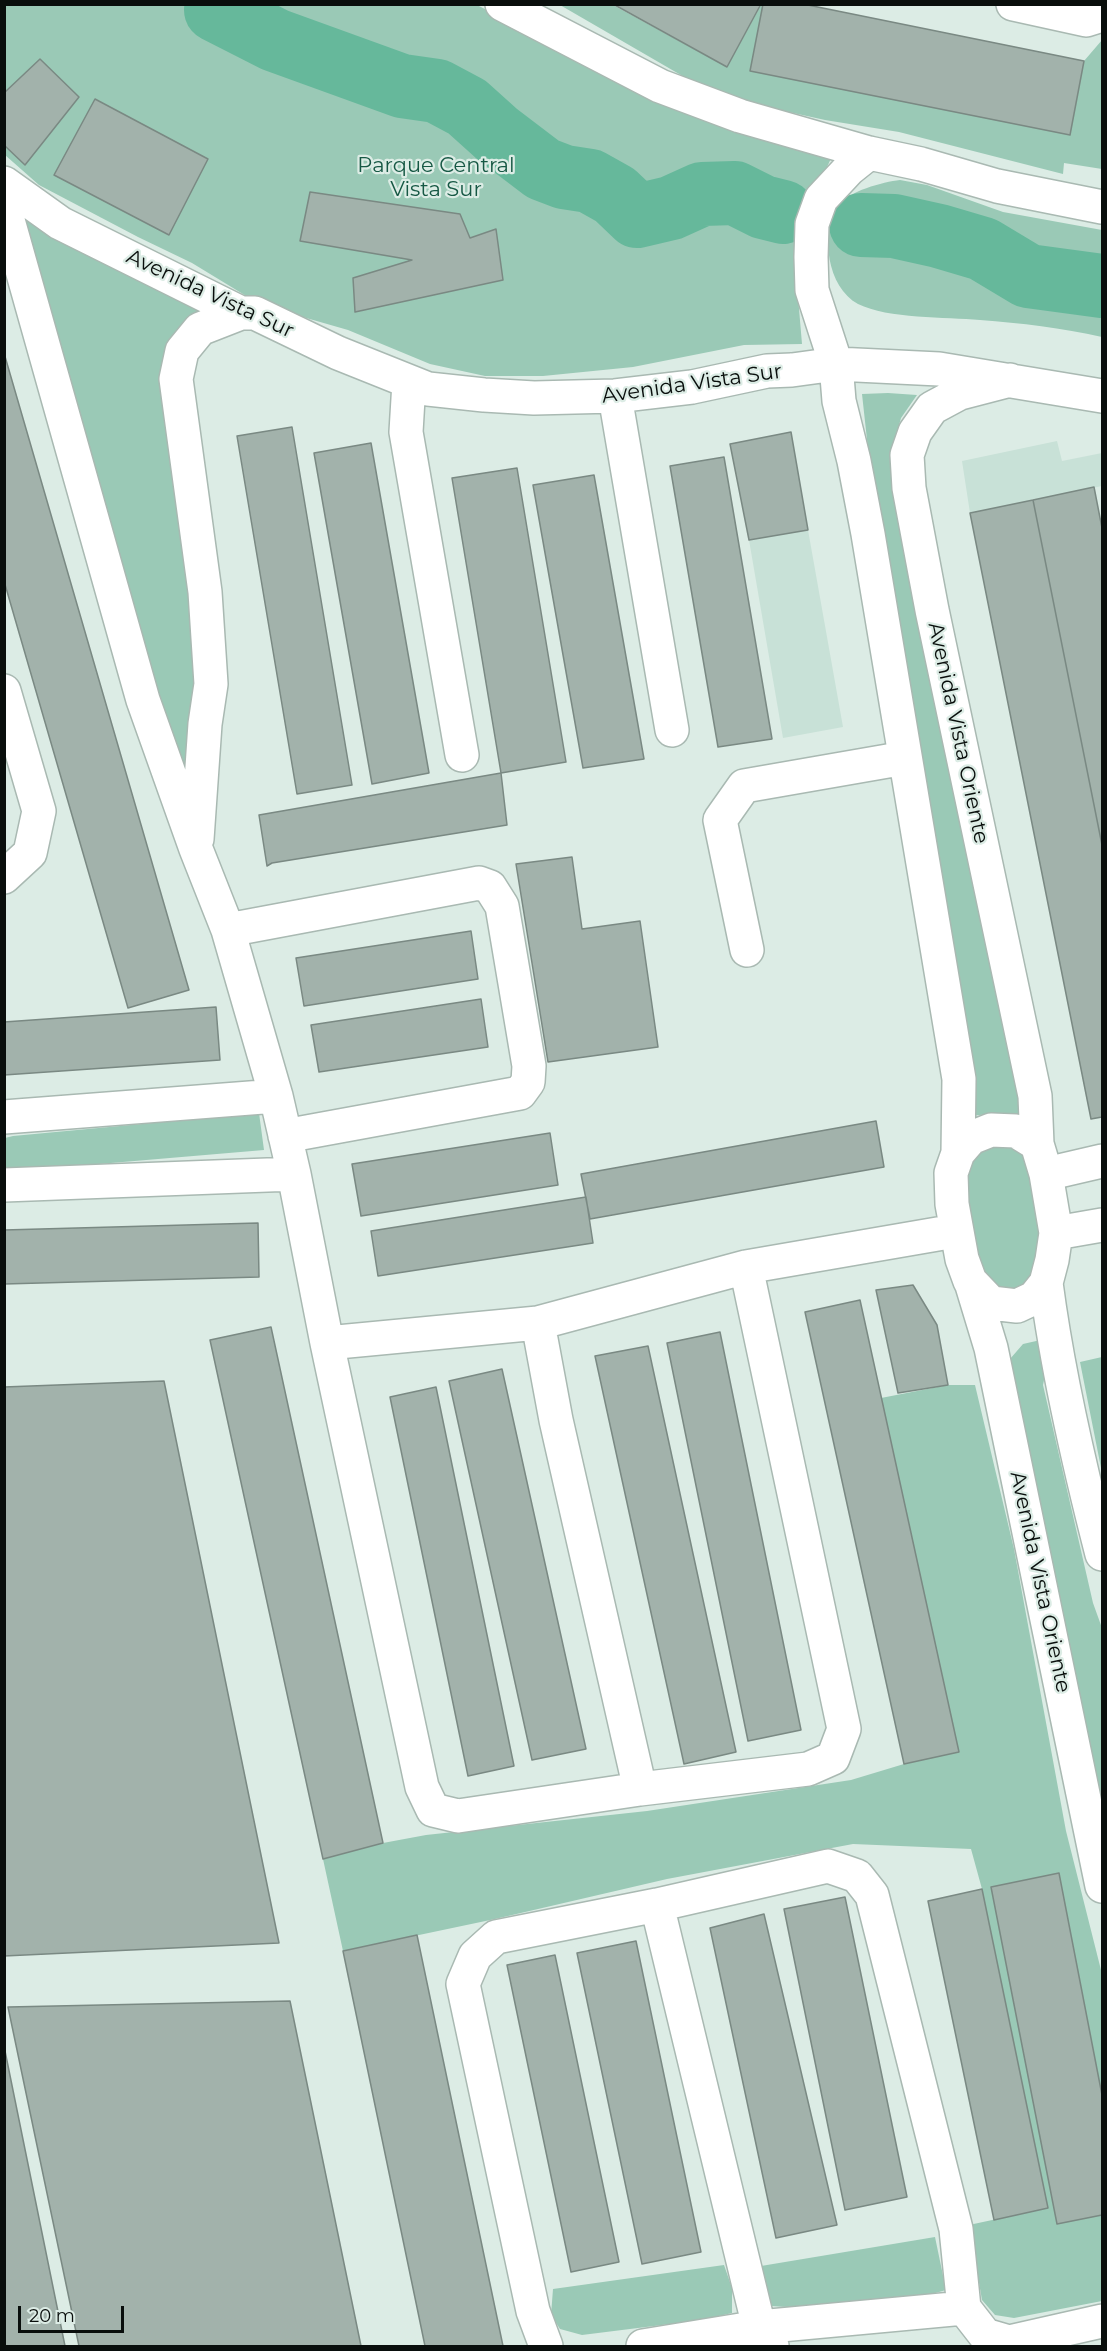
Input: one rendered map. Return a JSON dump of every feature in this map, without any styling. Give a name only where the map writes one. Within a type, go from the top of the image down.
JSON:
[{"type":"street","points":[[502,4],[660,86],[740,116],[814,139],[921,164],[1036,195],[1102,207]]},
{"type":"street","points":[[1013,4],[1086,20],[1102,15]]},
{"type":"street","name":"Avenida Vista Oriente","points":[[869,153],[849,169],[821,199],[812,225],[812,290],[836,364],[839,401],[854,461],[906,758],[958,1079],[958,1153],[951,1173],[956,1232],[962,1259],[991,1348],[1102,1886]]},
{"type":"street","name":"Avenida Vista Sur","points":[[4,183],[60,223],[156,268],[241,313],[255,313],[338,353],[428,389],[534,398],[615,396],[692,387],[767,371],[836,364],[939,369],[1102,396]]},
{"type":"street","points":[[4,206],[143,700],[196,849],[228,930],[276,1096],[422,1787],[433,1810],[458,1816],[640,1789],[808,1769],[833,1758],[844,1729],[746,1267]]},
{"type":"street","points":[[196,849],[205,724],[212,684],[206,592],[176,380],[182,351],[200,329],[241,313]]},
{"type":"street","name":"Avenida Vista Oriente","points":[[1010,380],[960,393],[932,408],[915,432],[907,455],[909,488],[934,622],[1035,1096],[1042,1159],[1056,1233],[1046,1283],[1058,1364],[1082,1476],[1102,1554]]},
{"type":"street","points":[[409,382],[406,432],[462,755]]},
{"type":"street","points":[[615,396],[672,730]]},
{"type":"street","points":[[4,691],[39,811],[30,853],[4,877]]},
{"type":"street","points":[[747,950],[720,820],[744,786],[906,758]]},
{"type":"street","points":[[228,930],[479,883],[490,887],[502,906],[529,1066],[528,1082],[520,1093],[285,1136]]},
{"type":"street","points":[[4,1116],[276,1096]]},
{"type":"street","points":[[958,1153],[971,1138],[991,1130],[1016,1131],[1042,1159],[1102,1161]]},
{"type":"street","points":[[4,1185],[294,1174]]},
{"type":"street","points":[[1056,1233],[1102,1225]]},
{"type":"street","points":[[327,1343],[538,1323],[746,1267],[956,1232]]},
{"type":"street","name":"Avenida Vista Oriente","points":[[970,1281],[991,1303],[1017,1306],[1034,1298],[1046,1283]]},
{"type":"street","points":[[538,1323],[556,1420],[640,1789]]},
{"type":"street","points":[[546,2346],[533,2310],[463,1984],[475,1956],[496,1937],[657,1905],[828,1866],[857,1876],[872,1894],[957,2229],[964,2308],[985,2335],[1009,2342],[1102,2321]]},
{"type":"street","points":[[657,1905],[765,2337]]},
{"type":"street","points":[[643,2346],[765,2337],[964,2308]]},
{"type":"shaded area","points":[[1057,441],[1062,461],[1102,453],[1102,486],[970,513],[962,461]]},
{"type":"shaded area","points":[[808,530],[843,727],[783,738],[749,540]]},
{"type":"green space","name":"Parque Central Vista Sur","points":[[5,4],[477,5],[514,24],[833,154],[801,224],[797,285],[802,344],[744,345],[633,367],[543,376],[485,376],[430,364],[348,330],[261,305],[192,263],[39,185],[5,155]]},
{"type":"green space","points":[[560,5],[613,5],[727,67],[763,5],[751,71],[1070,135],[1084,61],[1102,40],[1102,169],[1064,163],[1063,174],[899,132],[825,120],[748,103],[686,78]]},
{"type":"green space","points":[[900,180],[927,185],[1003,212],[1102,230],[1102,337],[1026,324],[901,315],[870,309],[858,304],[839,285],[833,273],[828,245],[832,218],[838,206],[850,196],[876,185]]},
{"type":"green space","points":[[5,191],[238,313],[179,351],[203,591],[193,826]]},
{"type":"green space","points":[[862,394],[917,395],[901,418],[894,444],[1023,1119],[1001,1113],[969,1116],[870,467]]},
{"type":"green space","points":[[259,1113],[264,1150],[5,1172],[5,1138],[13,1136]]},
{"type":"green space","points":[[973,1141],[1028,1146],[1047,1243],[1026,1290],[997,1289],[985,1276],[961,1203]]},
{"type":"green space","points":[[1045,1339],[1048,1361],[1043,1385],[1093,1603],[1102,1628],[1102,1802],[1010,1359],[1023,1344]]},
{"type":"green space","points":[[1102,1357],[1102,1473],[1080,1362]]},
{"type":"green space","points":[[948,1385],[975,1385],[1014,1549],[1066,1831],[1102,1974],[1102,2301],[1014,2318],[995,2315],[982,2300],[969,2225],[1048,2208],[982,1889],[971,1849],[853,1844],[667,1879],[343,1951],[323,1859],[383,1843],[426,1835],[647,1811],[851,1780],[904,1764],[881,1398]]},
{"type":"green space","points":[[935,2237],[946,2290],[881,2304],[815,2308],[771,2306],[761,2266]]},
{"type":"green space","points":[[724,2265],[732,2288],[732,2313],[702,2320],[582,2335],[560,2329],[551,2315],[553,2289]]},
{"type":"building","points":[[613,4],[761,4],[727,67]]},
{"type":"building","points":[[763,4],[803,4],[1084,61],[1070,135],[750,71]]},
{"type":"building","points":[[40,59],[79,97],[25,165],[4,145],[4,93]]},
{"type":"building","points":[[95,99],[208,159],[169,235],[54,175]]},
{"type":"building","points":[[310,192],[460,214],[470,238],[496,229],[503,280],[355,312],[353,278],[412,260],[300,241]]},
{"type":"building","points":[[4,353],[189,990],[128,1008],[4,581]]},
{"type":"building","points":[[292,427],[352,785],[297,794],[237,436]]},
{"type":"building","points":[[791,432],[808,530],[749,540],[730,444]]},
{"type":"building","points":[[371,443],[429,773],[372,784],[314,453]]},
{"type":"building","points":[[724,457],[772,739],[718,747],[670,466]]},
{"type":"building","points":[[517,468],[566,762],[501,773],[452,478]]},
{"type":"building","points":[[594,475],[644,759],[583,768],[533,485]]},
{"type":"building","points":[[1094,487],[1102,528],[1102,845],[1033,500]]},
{"type":"building","points":[[1033,500],[1102,845],[1102,1117],[1091,1119],[970,513]]},
{"type":"building","points":[[501,773],[507,825],[272,863],[267,866],[259,815]]},
{"type":"building","points":[[572,857],[582,929],[640,921],[658,1047],[548,1062],[516,864]]},
{"type":"building","points":[[471,931],[478,979],[304,1006],[296,958]]},
{"type":"building","points":[[481,999],[488,1047],[319,1072],[311,1025]]},
{"type":"building","points":[[216,1007],[220,1060],[4,1075],[4,1022]]},
{"type":"building","points":[[876,1121],[884,1167],[590,1219],[581,1174]]},
{"type":"building","points":[[550,1133],[558,1185],[361,1216],[352,1164]]},
{"type":"building","points":[[586,1197],[593,1243],[378,1276],[371,1231]]},
{"type":"building","points":[[258,1223],[259,1277],[4,1284],[4,1230]]},
{"type":"building","points":[[913,1285],[937,1325],[948,1385],[898,1393],[876,1290]]},
{"type":"building","points":[[860,1300],[959,1752],[904,1764],[805,1312]]},
{"type":"building","points":[[271,1327],[383,1843],[323,1859],[210,1340]]},
{"type":"building","points":[[720,1332],[801,1730],[748,1741],[667,1343]]},
{"type":"building","points":[[648,1346],[736,1752],[684,1764],[595,1356]]},
{"type":"building","points":[[502,1369],[586,1749],[532,1760],[449,1381]]},
{"type":"building","points":[[164,1381],[279,1943],[4,1956],[4,1387]]},
{"type":"building","points":[[436,1387],[514,1766],[468,1776],[390,1397]]},
{"type":"building","points":[[1059,1873],[1102,2095],[1102,2215],[1057,2224],[991,1887]]},
{"type":"building","points":[[982,1889],[1048,2208],[994,2220],[928,1901]]},
{"type":"building","points":[[845,1897],[907,2197],[845,2210],[784,1909]]},
{"type":"building","points":[[764,1914],[837,2225],[776,2238],[710,1928]]},
{"type":"building","points":[[417,1935],[503,2346],[425,2346],[343,1951]]},
{"type":"building","points":[[636,1941],[701,2252],[642,2264],[577,1953]]},
{"type":"building","points":[[555,1955],[619,2262],[571,2272],[507,1965]]},
{"type":"building","points":[[290,2001],[361,2346],[79,2346],[8,2007]]},
{"type":"building","points":[[5,2051],[65,2346],[4,2346]]},
{"type":"waterway","points":[[216,10],[275,40],[402,86],[437,91],[467,107],[497,134],[543,169],[564,177],[590,181],[615,195],[637,216],[671,208],[702,194],[735,193],[763,207],[783,212]]},
{"type":"waterway","points":[[861,225],[894,226],[939,236],[983,249],[1028,276],[1102,286]]}]
